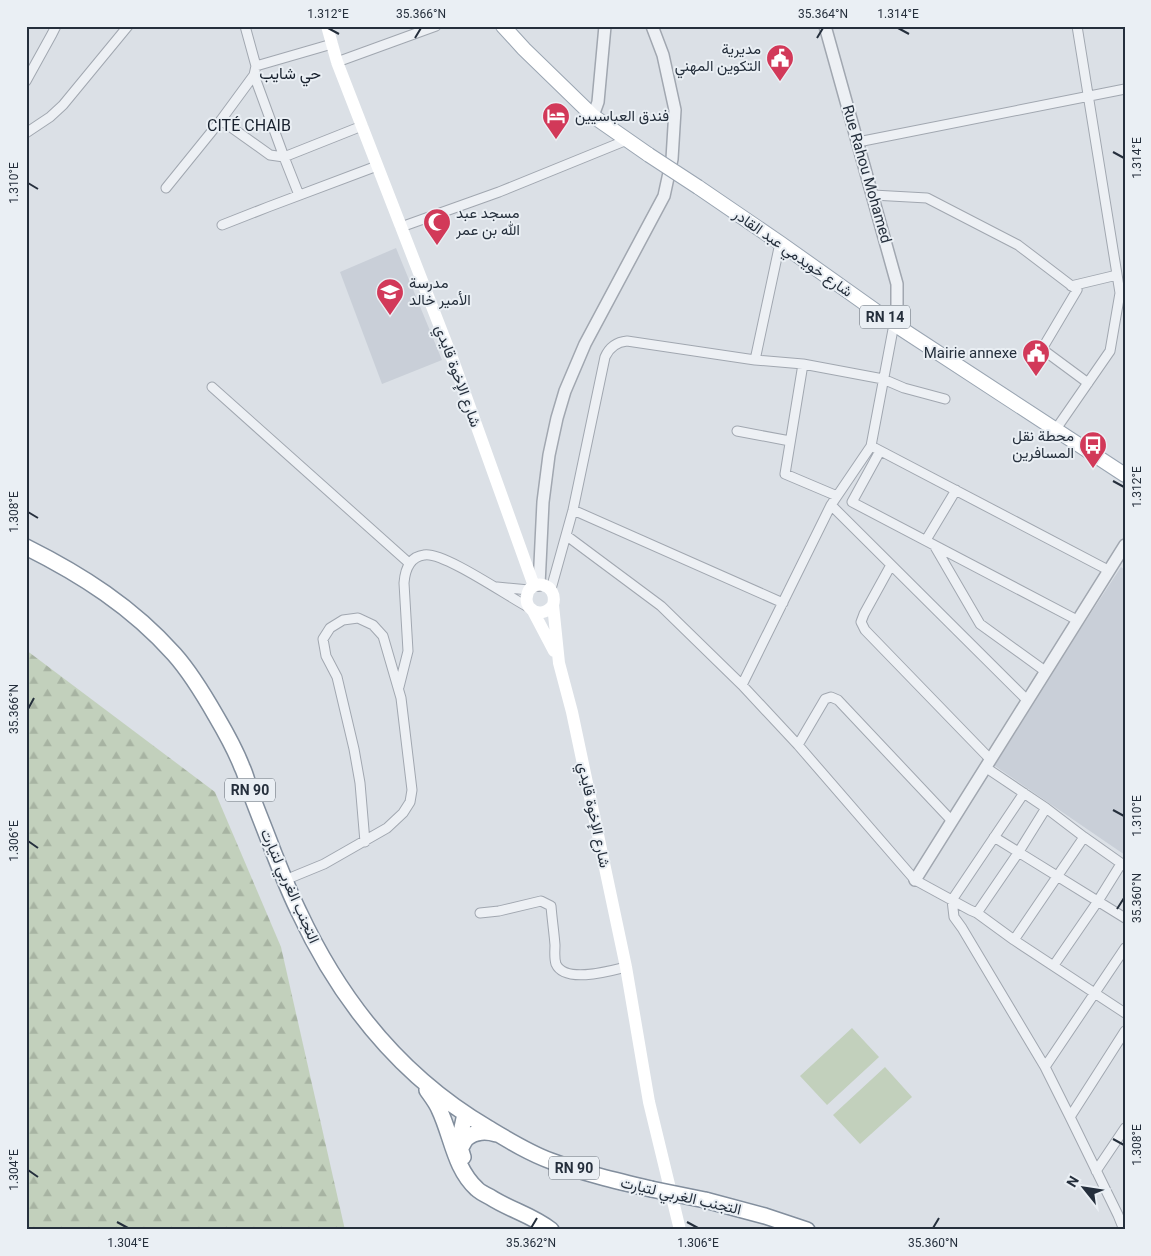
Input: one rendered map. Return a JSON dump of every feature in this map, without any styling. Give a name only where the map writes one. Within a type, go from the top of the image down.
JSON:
[{"type":"highway","name":"التجنب الغربي لتيارت","points":[[26,547],[68,568],[126,607],[175,655],[197,685],[232,744],[298,911],[335,978],[377,1036],[420,1080],[465,1114],[521,1147],[549,1160],[590,1174],[705,1200],[766,1216],[807,1230]]},
{"type":"highway","points":[[420,1080],[439,1109],[464,1173],[477,1190],[501,1204],[541,1222],[551,1230]]},
{"type":"highway","points":[[448,1134],[450,1122],[465,1114]]},
{"type":"highway","points":[[465,1114],[460,1149],[469,1170],[501,1204]]},
{"type":"highway","points":[[460,1149],[467,1138],[476,1133],[488,1132],[501,1136]]},
{"type":"main road","name":"شارع الإخوة قايدي","points":[[327,26],[337,62],[402,227],[538,587]]},
{"type":"main road","name":"شارع خويدمي عبد القادر","points":[[503,26],[593,116],[780,243],[894,324],[1125,475]]},
{"type":"main road","points":[[538,587],[554,596],[553,605],[549,610],[538,613],[531,610],[527,604],[527,594],[538,587]]},
{"type":"main road","name":"شارع الإخوة قايدي","points":[[553,605],[559,664]]},
{"type":"main road","name":"شارع الإخوة قايدي","points":[[531,610],[547,637],[559,664],[572,712],[626,967],[649,1102],[680,1230]]},
{"type":"street","points":[[26,81],[56,26]]},
{"type":"street","points":[[26,133],[50,117],[63,105],[128,26]]},
{"type":"street","points":[[245,26],[255,71],[299,195]]},
{"type":"street","points":[[337,62],[436,26]]},
{"type":"street","points":[[593,116],[598,102],[605,26]]},
{"type":"street","points":[[538,587],[543,502],[549,455],[557,418],[585,344],[664,196],[672,159],[675,110],[663,55],[652,26]]},
{"type":"street","name":"Rue Rahou Mohamed","points":[[825,26],[897,284],[897,308],[894,324]]},
{"type":"street","points":[[1056,429],[1110,351],[1120,294],[1120,279],[1077,26]]},
{"type":"street","points":[[166,188],[221,120],[255,71],[332,44]]},
{"type":"street","points":[[858,142],[1125,89]]},
{"type":"street","points":[[221,120],[270,155],[284,157],[362,126]]},
{"type":"street","points":[[402,227],[499,192],[627,140]]},
{"type":"street","points":[[222,226],[377,166]]},
{"type":"street","points":[[873,195],[927,198],[1018,244],[1076,290],[1042,349],[1088,383]]},
{"type":"street","points":[[754,360],[780,243]]},
{"type":"street","points":[[1071,286],[1120,279]]},
{"type":"street","points":[[742,685],[831,505],[871,446],[894,324]]},
{"type":"street","points":[[538,587],[567,536],[605,357],[613,346],[627,341],[754,360],[803,364],[883,379],[904,388],[945,398]]},
{"type":"street","points":[[803,364],[785,474],[837,496]]},
{"type":"street","points":[[212,387],[409,563]]},
{"type":"street","points":[[737,431],[790,441]]},
{"type":"street","points":[[871,446],[1108,570]]},
{"type":"street","points":[[880,451],[852,502],[1077,620]]},
{"type":"street","points":[[929,542],[956,490]]},
{"type":"street","points":[[831,505],[1027,700]]},
{"type":"street","points":[[573,510],[783,603]]},
{"type":"street","points":[[567,536],[662,606],[742,685],[798,745],[915,880],[977,913],[1014,940],[1125,1013]]},
{"type":"street","points":[[929,542],[980,624],[1045,671]]},
{"type":"street","points":[[915,880],[1125,544]]},
{"type":"street","points":[[398,690],[408,650],[405,572],[409,563],[416,558],[425,554],[434,556],[467,570],[531,610]]},
{"type":"street","points":[[892,565],[864,614],[861,622],[865,630],[988,763],[1024,793],[1123,865],[1054,965]]},
{"type":"street","points":[[492,586],[511,589],[538,587]]},
{"type":"street","points":[[285,880],[324,864],[364,842],[387,828],[404,813],[410,802],[412,790],[401,698],[383,636],[373,625],[358,618],[343,620],[330,628],[323,639],[326,656],[337,677],[354,749],[360,783],[364,842]]},
{"type":"street","points":[[798,745],[825,699],[831,697],[838,700],[952,821]]},
{"type":"street","points":[[1024,793],[952,900],[954,917],[1045,1067],[1096,1171],[1122,1213],[1124,1230]]},
{"type":"street","points":[[977,913],[1046,808]]},
{"type":"street","points":[[994,837],[1125,918]]},
{"type":"street","points":[[1014,940],[1084,837]]},
{"type":"street","points":[[480,912],[541,901],[551,906],[555,962],[559,969],[569,973],[588,975],[626,967]]},
{"type":"street","points":[[1045,1067],[1125,948]]},
{"type":"street","points":[[1070,1116],[1125,1031]]},
{"type":"street","points":[[1096,1171],[1124,1129]]},
{"type":"shaded area","name":"مدرسة الأمير خالد","points":[[396,248],[442,360],[382,384],[340,272]]},
{"type":"shaded area","points":[[1121,567],[1125,570],[1125,855],[992,764]]},
{"type":"green space","points":[[26,650],[215,792],[281,947],[345,1230],[26,1230]]},
{"type":"green space","points":[[852,1028],[879,1057],[827,1105],[800,1076]]},
{"type":"green space","points":[[885,1067],[912,1097],[860,1144],[833,1115]]},
{"type":"place","name":"مديرية التكوين المهني","points":[[780,82]]},
{"type":"place","name":"فندق العباسيين","points":[[556,140]]},
{"type":"place","name":"مسجد عبد الله بن عمر","points":[[437,246]]},
{"type":"place","name":"مدرسة الأمير خالد","points":[[390,316]]},
{"type":"place","name":"Mairie annexe","points":[[1036,377]]},
{"type":"place","name":"محطة نقل المسافرين","points":[[1093,469]]},
{"type":"district","name":"حي شايب","points":[[290,73]]},
{"type":"district","name":"CITÉ CHAIB","points":[[249,125]]}]
